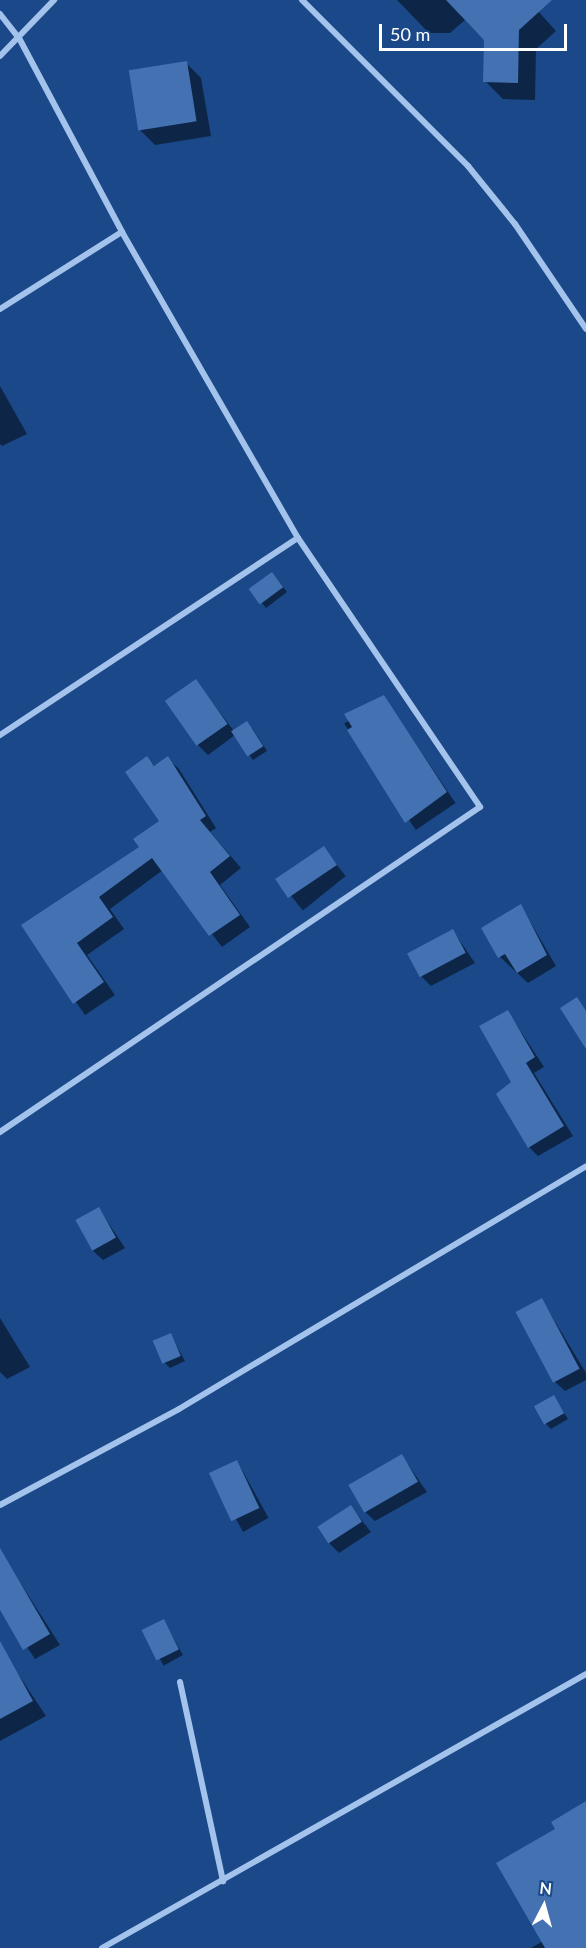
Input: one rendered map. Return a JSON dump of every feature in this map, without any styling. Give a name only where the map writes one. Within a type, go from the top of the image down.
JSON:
[{"type":"street","points":[[0,56],[54,0]]},
{"type":"street","points":[[302,0],[468,166],[515,224],[586,329]]},
{"type":"street","points":[[0,14],[19,38],[122,232],[298,538],[480,807],[0,1132]]},
{"type":"street","points":[[0,309],[122,232]]},
{"type":"street","points":[[0,735],[298,538]]},
{"type":"street","points":[[0,1505],[179,1409],[586,1166]]},
{"type":"street","points":[[102,1948],[586,1674]]},
{"type":"street","points":[[180,1682],[224,1881]]},
{"type":"building","points":[[446,0],[552,0],[519,30],[518,83],[483,82],[484,40]]},
{"type":"building","points":[[187,61],[197,121],[138,130],[129,70]]},
{"type":"building","points":[[272,572],[283,587],[260,604],[249,589]]},
{"type":"building","points":[[196,679],[228,724],[196,746],[165,701]]},
{"type":"building","points":[[384,695],[447,792],[405,823],[347,730],[352,727],[344,714]]},
{"type":"building","points":[[247,721],[263,746],[247,757],[231,731]]},
{"type":"building","points":[[147,756],[154,766],[168,756],[206,816],[200,820],[230,856],[210,872],[240,915],[209,936],[152,858],[99,897],[113,917],[77,943],[104,982],[73,1004],[21,925],[139,847],[133,839],[159,821],[125,772]]},
{"type":"building","points":[[324,846],[337,865],[288,898],[275,879]]},
{"type":"building","points":[[521,904],[547,955],[517,973],[505,954],[498,958],[481,928]]},
{"type":"building","points":[[453,929],[466,953],[420,977],[407,953]]},
{"type":"building","points":[[577,997],[586,1011],[586,1049],[560,1008]]},
{"type":"building","points":[[508,1010],[535,1057],[526,1063],[564,1126],[528,1148],[496,1094],[511,1082],[479,1026]]},
{"type":"building","points":[[99,1207],[116,1238],[92,1251],[75,1220]]},
{"type":"building","points":[[542,1298],[580,1369],[553,1383],[516,1312]]},
{"type":"building","points":[[171,1333],[181,1356],[162,1364],[153,1341]]},
{"type":"building","points":[[554,1395],[564,1413],[544,1425],[534,1406]]},
{"type":"building","points":[[402,1454],[418,1482],[364,1513],[348,1485]]},
{"type":"building","points":[[237,1460],[259,1508],[231,1521],[209,1473]]},
{"type":"building","points":[[351,1505],[362,1522],[328,1544],[317,1527]]},
{"type":"building","points":[[0,1548],[50,1634],[23,1650],[0,1610]]},
{"type":"building","points":[[164,1619],[179,1650],[156,1661],[142,1630]]},
{"type":"building","points":[[0,1641],[33,1701],[0,1719]]},
{"type":"building","points":[[586,1801],[586,1948],[545,1948],[496,1863],[555,1829],[551,1822]]}]
